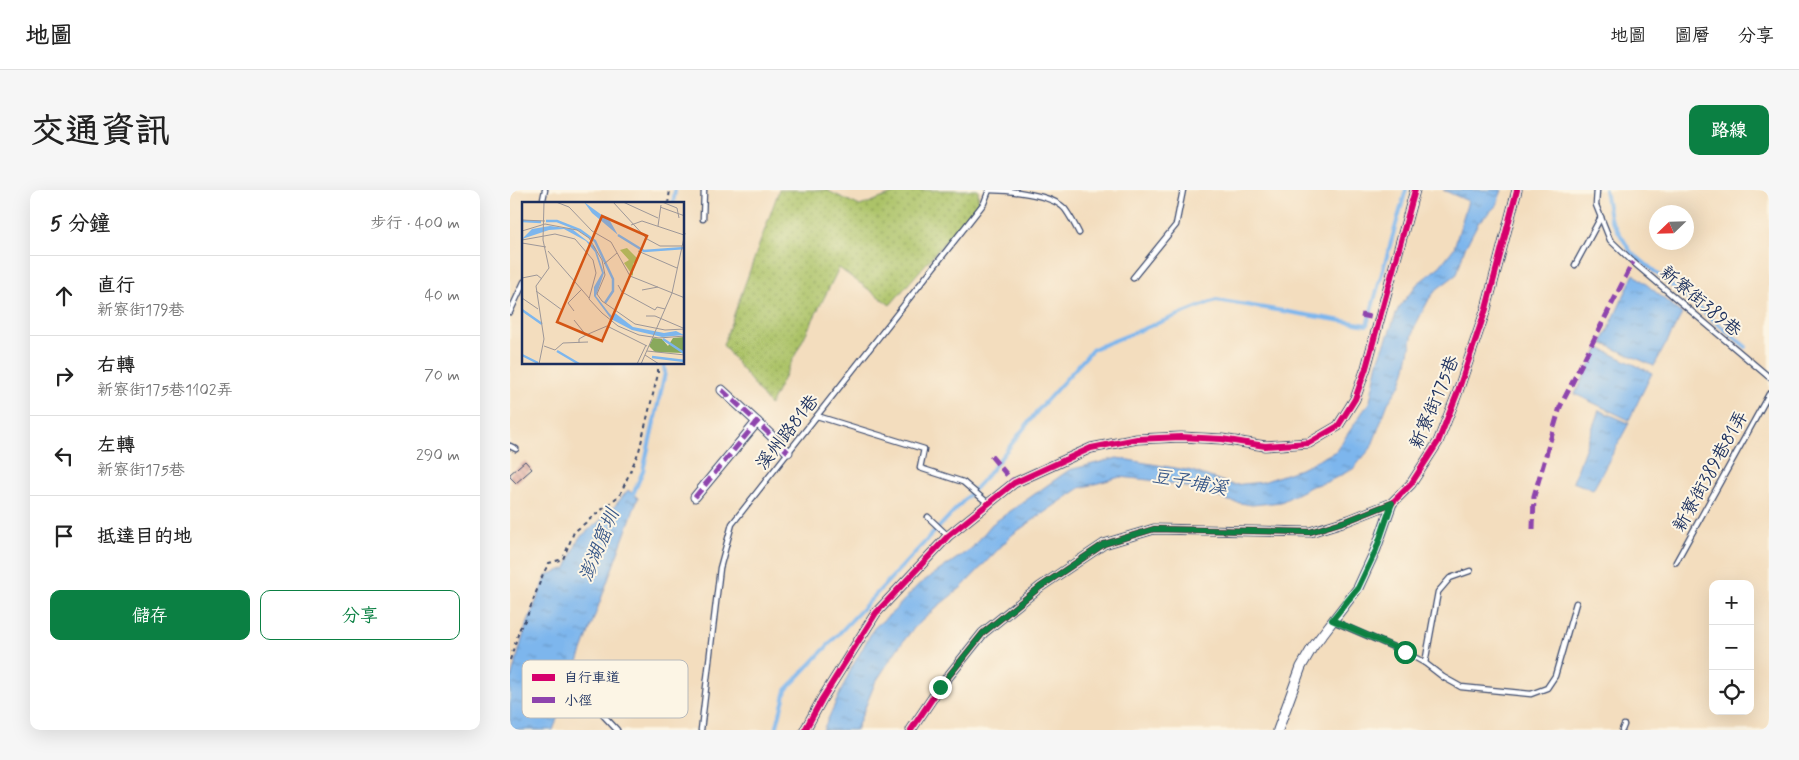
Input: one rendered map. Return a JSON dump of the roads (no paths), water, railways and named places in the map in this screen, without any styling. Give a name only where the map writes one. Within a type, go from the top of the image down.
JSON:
[{"type":"street","points":[[804,730],[876,613],[945,533],[989,504],[1014,483],[1092,448],[1137,439],[1181,437],[1222,439],[1266,446],[1309,443],[1338,426],[1356,399],[1416,190]]},
{"type":"street","name":"新寮街175巷","points":[[911,730],[940,687],[983,633],[1040,587],[1104,544],[1154,529],[1310,532],[1349,520],[1392,503],[1411,484],[1438,442],[1458,394],[1486,309],[1517,190]]},
{"type":"street","points":[[722,390],[788,452]]},
{"type":"street","points":[[695,497],[756,422]]},
{"type":"street","points":[[1278,730],[1301,667],[1332,620],[1358,588],[1376,550],[1392,503]]},
{"type":"lane","points":[[703,219],[704,190]]},
{"type":"lane","name":"溪州路81巷","points":[[701,730],[720,568],[732,524],[984,203],[988,190],[1010,190],[1055,203],[1064,208],[1079,233]]},
{"type":"lane","points":[[1133,278],[1176,225],[1183,190]]},
{"type":"lane","name":"新寮街389巷","points":[[1597,190],[1596,206],[1610,240],[1633,262],[1769,376]]},
{"type":"lane","points":[[1575,265],[1601,217]]},
{"type":"lane","points":[[510,312],[522,286]]},
{"type":"lane","name":"新寮街389巷81弄","points":[[1676,562],[1769,394]]},
{"type":"lane","points":[[816,416],[924,449],[920,468],[963,482],[989,504]]},
{"type":"lane","points":[[510,446],[516,449]]},
{"type":"lane","points":[[928,517],[945,533]]},
{"type":"lane","points":[[1425,663],[1438,592],[1450,578],[1470,571]]},
{"type":"lane","points":[[1332,620],[1405,652],[1425,663],[1443,678],[1460,687],[1531,694],[1547,688],[1555,676],[1576,603]]},
{"type":"lane","points":[[606,718],[617,730]]},
{"type":"water","name":"豆子埔溪","points":[[1443,190],[1502,190],[1496,206],[1478,223],[1464,250],[1457,274],[1437,289],[1429,299],[1414,328],[1401,384],[1388,403],[1371,448],[1353,469],[1327,482],[1312,486],[1281,502],[1252,505],[1229,501],[1196,489],[1158,481],[1120,477],[1080,488],[1013,534],[962,587],[913,629],[875,683],[856,730],[823,730],[852,667],[874,628],[894,611],[918,585],[972,548],[992,524],[1069,470],[1117,458],[1192,471],[1233,485],[1263,482],[1303,468],[1336,451],[1370,401],[1378,362],[1398,309],[1417,284],[1440,266],[1454,248],[1468,201]]},
{"type":"water","points":[[1634,274],[1682,314],[1654,366],[1602,343]]},
{"type":"water","points":[[1599,348],[1652,373],[1629,420],[1575,394]]},
{"type":"water","points":[[1599,410],[1629,423],[1593,490],[1573,482]]},
{"type":"water","points":[[628,490],[638,498],[579,660],[522,660],[522,718],[557,718],[553,730],[510,730],[510,682],[526,626],[547,575],[566,568],[579,538],[609,513]]},
{"type":"waterway","name":"澎湖窟圳","points":[[673,202],[675,190]]},
{"type":"waterway","points":[[776,730],[786,690],[985,478],[1039,409],[1093,349],[1216,300],[1367,325],[1406,190]]},
{"type":"waterway","points":[[1605,190],[1610,218],[1631,252],[1746,347]]},
{"type":"waterway","name":"澎湖窟圳","points":[[632,497],[643,471],[665,373],[664,365]]}]
